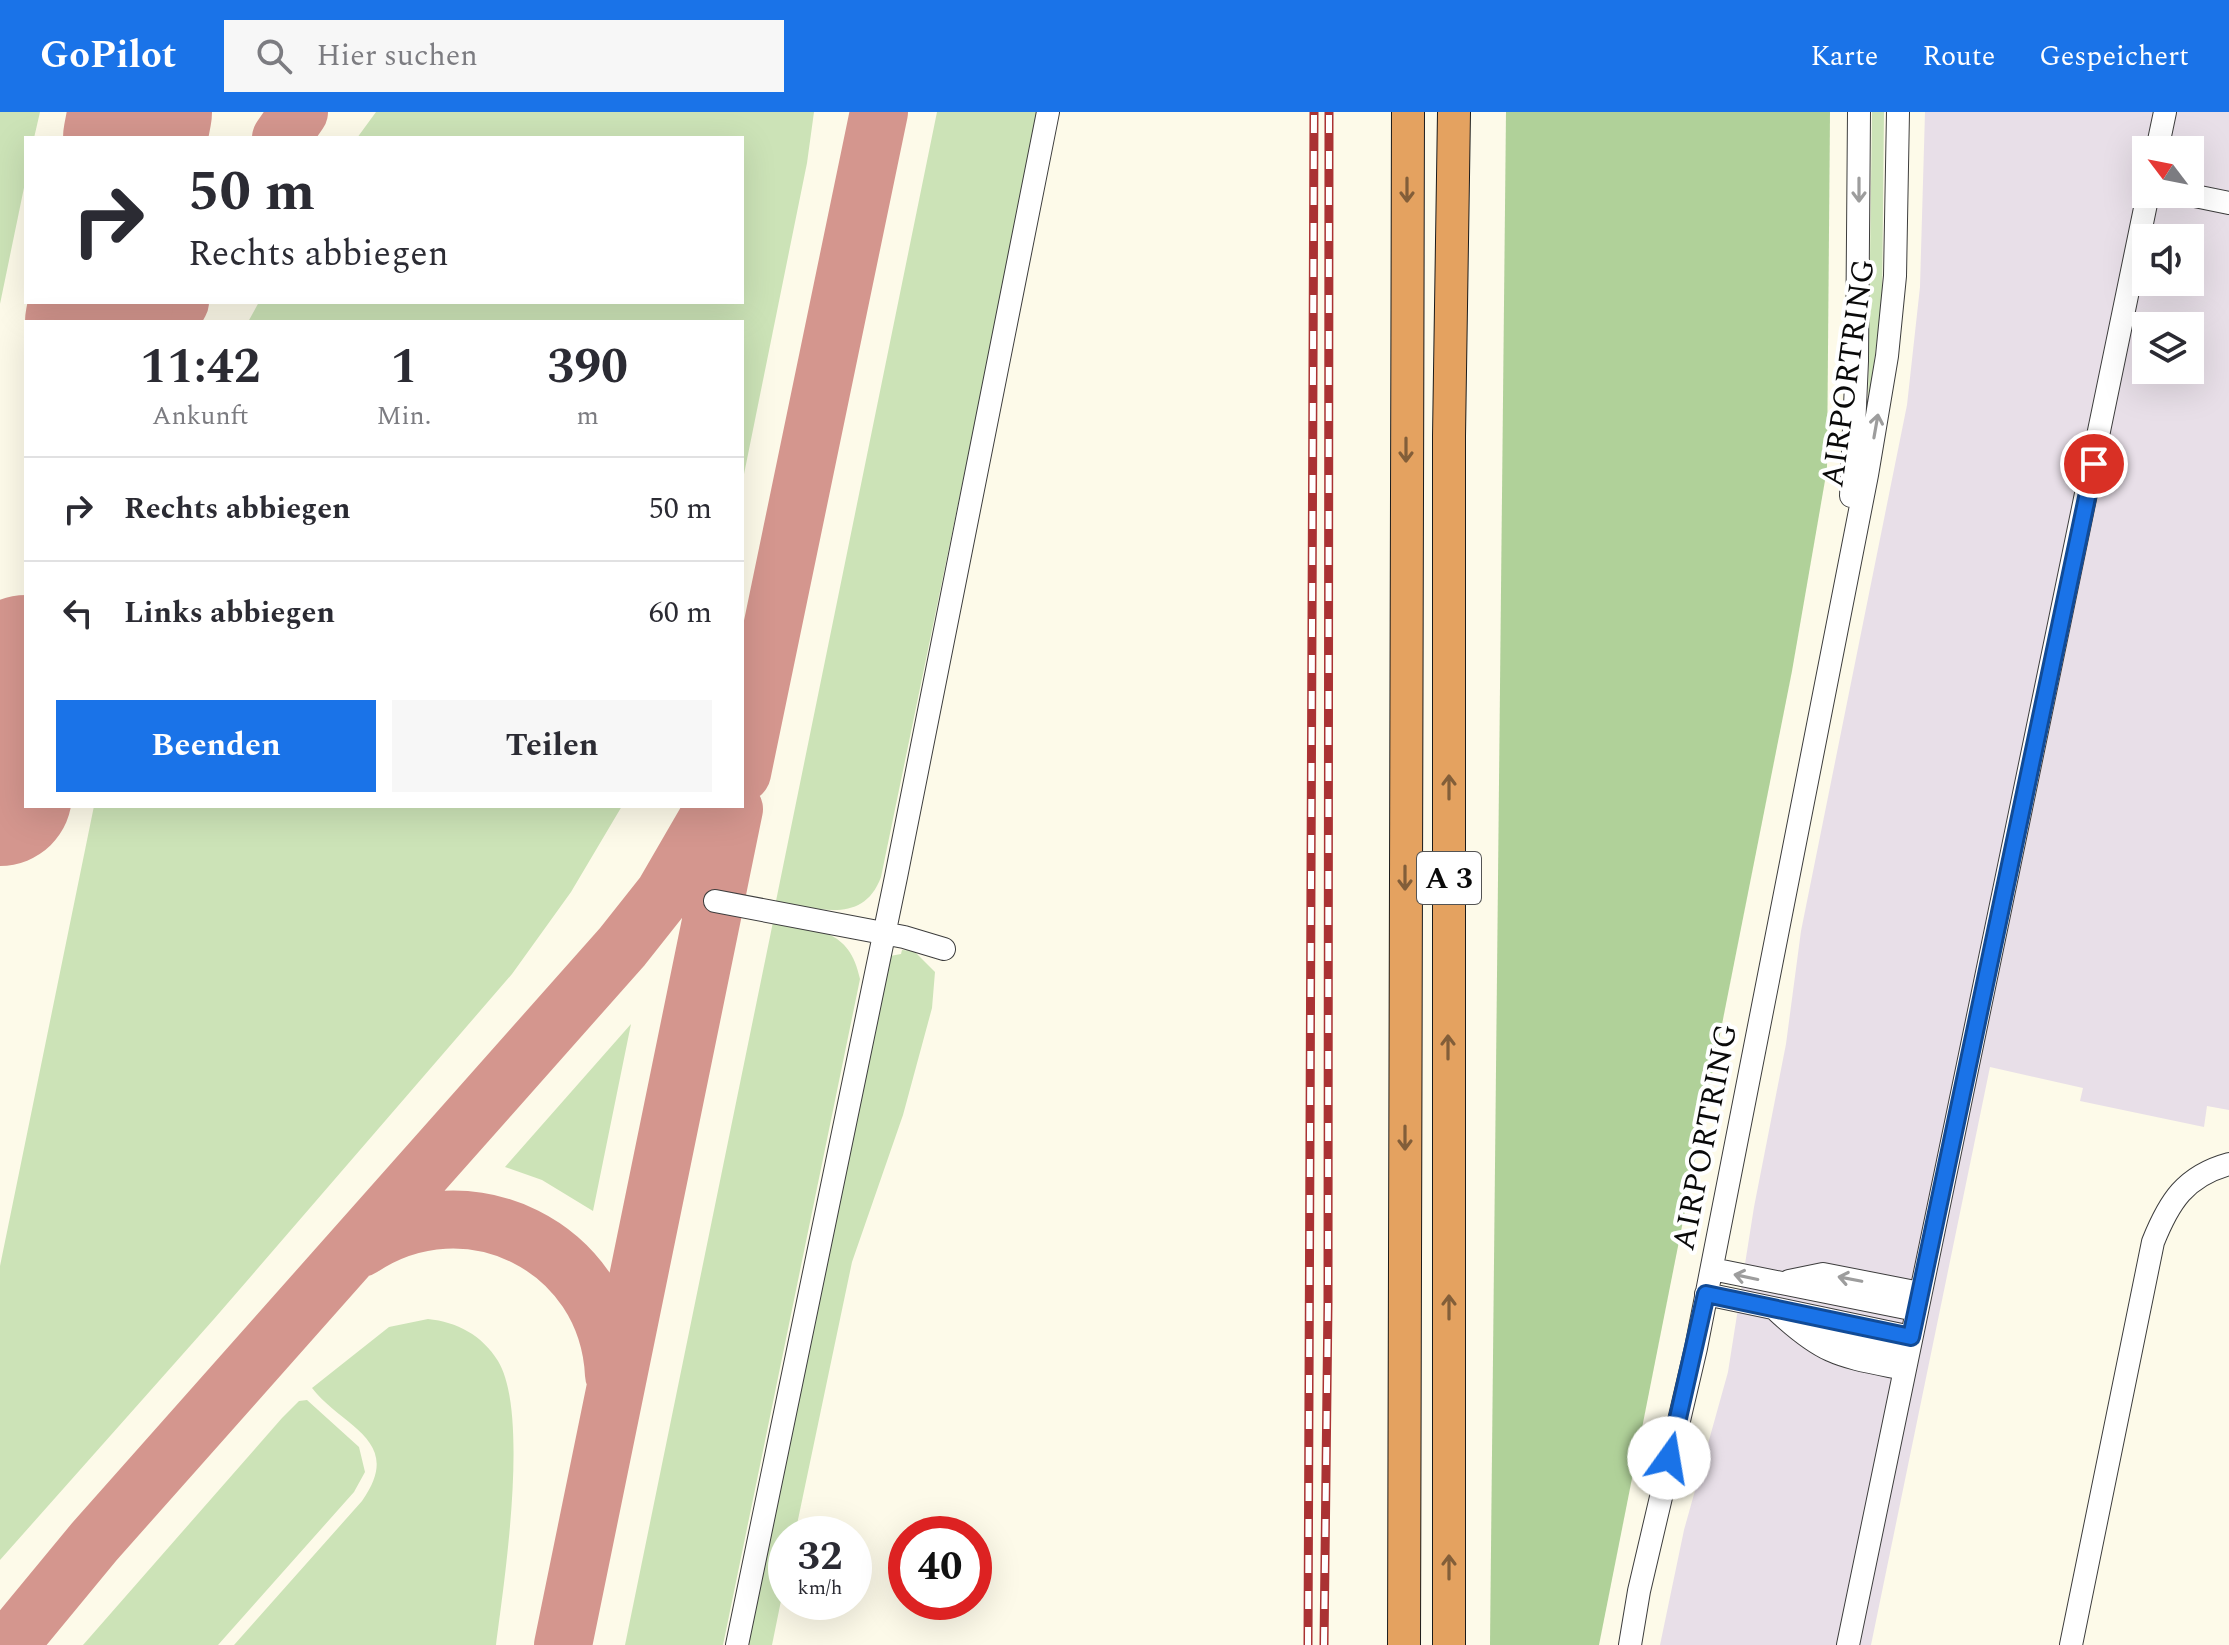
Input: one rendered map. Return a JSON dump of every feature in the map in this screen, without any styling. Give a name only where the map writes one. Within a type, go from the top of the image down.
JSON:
[{"type":"highway","name":"A 3","points":[[1404,1645],[1408,112]]},
{"type":"highway","name":"A 3","points":[[1449,1645],[1449,436],[1454,112]]},
{"type":"street","points":[[737,1645],[884,933],[1048,112]]},
{"type":"street","name":"AIRPORTRING","points":[[1833,640],[1854,445],[1859,112]]},
{"type":"street","name":"AIRPORTRING","points":[[1630,1645],[1639,1591],[1712,1269],[1887,356],[1895,276],[1898,112]]},
{"type":"street","points":[[2160,136],[2165,112]]},
{"type":"street","points":[[2204,198],[2229,203]]},
{"type":"street","points":[[1848,1645],[2145,208]]},
{"type":"street","points":[[715,901],[884,933],[944,949]]},
{"type":"street","points":[[2071,1645],[2153,1242],[2167,1207],[2184,1187],[2214,1168],[2229,1164]]},
{"type":"street","points":[[1712,1269],[1780,1284],[1801,1276],[1823,1274],[1918,1302]]},
{"type":"street","points":[[1706,1294],[1775,1309],[1907,1353]]},
{"type":"street","points":[[1775,1309],[1808,1339],[1829,1352],[1907,1353]]},
{"type":"shaded area","points":[[1925,112],[2229,112],[2229,1110],[2207,1106],[2204,1127],[2080,1101],[2083,1088],[1990,1067],[1871,1645],[1660,1645],[1684,1530],[1728,1372],[1754,1207],[1786,1044],[1801,931],[1907,405],[1920,287]]},
{"type":"green space","points":[[0,112],[40,112],[34,136],[24,136],[24,188],[0,304]]},
{"type":"green space","points":[[376,112],[814,112],[807,163],[744,474],[744,320],[249,320],[258,304],[744,304],[744,136],[358,136]]},
{"type":"green space","points":[[937,112],[1039,112],[881,877],[863,902],[850,908],[807,907],[776,901]]},
{"type":"green space","points":[[1506,112],[1830,112],[1827,469],[1792,671],[1599,1645],[1490,1645]]},
{"type":"green space","points":[[1872,112],[1884,112],[1882,303],[1868,407]]},
{"type":"green space","points":[[94,808],[621,808],[571,892],[512,974],[214,1319],[0,1560],[0,1266]]},
{"type":"green space","points":[[773,922],[829,934],[848,950],[860,979],[723,1645],[625,1645]]},
{"type":"green space","points":[[902,950],[914,951],[935,972],[932,1008],[903,1115],[852,1262],[799,1516],[775,1516],[890,956],[901,954]]},
{"type":"green space","points":[[631,1024],[593,1211],[542,1180],[505,1167]]},
{"type":"green space","points":[[428,1319],[449,1323],[476,1337],[498,1361],[507,1386],[514,1458],[496,1645],[234,1645],[362,1501],[373,1480],[377,1463],[373,1449],[353,1425],[312,1388],[389,1327]]},
{"type":"green space","points":[[307,1400],[359,1447],[365,1472],[354,1492],[218,1645],[83,1645],[282,1418],[299,1401]]},
{"type":"green space","points":[[768,1548],[768,1620],[777,1620],[772,1645],[748,1645]]},
{"type":"taxiway","points":[[282,136],[299,112]]},
{"type":"taxiway","points":[[744,763],[879,112]]},
{"type":"taxiway","points":[[170,320],[179,304]]},
{"type":"taxiway","points":[[0,801],[24,698]]},
{"type":"taxiway","points":[[9,1645],[94,1542],[622,947],[664,894],[714,808]]},
{"type":"taxiway","points":[[563,1645],[734,809]]},
{"type":"taxiway","points":[[361,1248],[402,1228],[444,1220],[486,1223],[525,1236],[559,1259],[587,1291],[606,1330],[614,1375]]},
{"type":"runway","points":[[135,136],[140,112]]},
{"type":"runway","points":[[97,320],[101,304]]},
{"type":"runway","points":[[0,794],[24,677]]},
{"type":"railway","points":[[1308,1645],[1314,112]]},
{"type":"railway","points":[[1324,1645],[1328,1302],[1329,112]]},
{"type":"route","points":[[1669,1458],[1706,1294],[1911,1337],[2094,464]]}]
